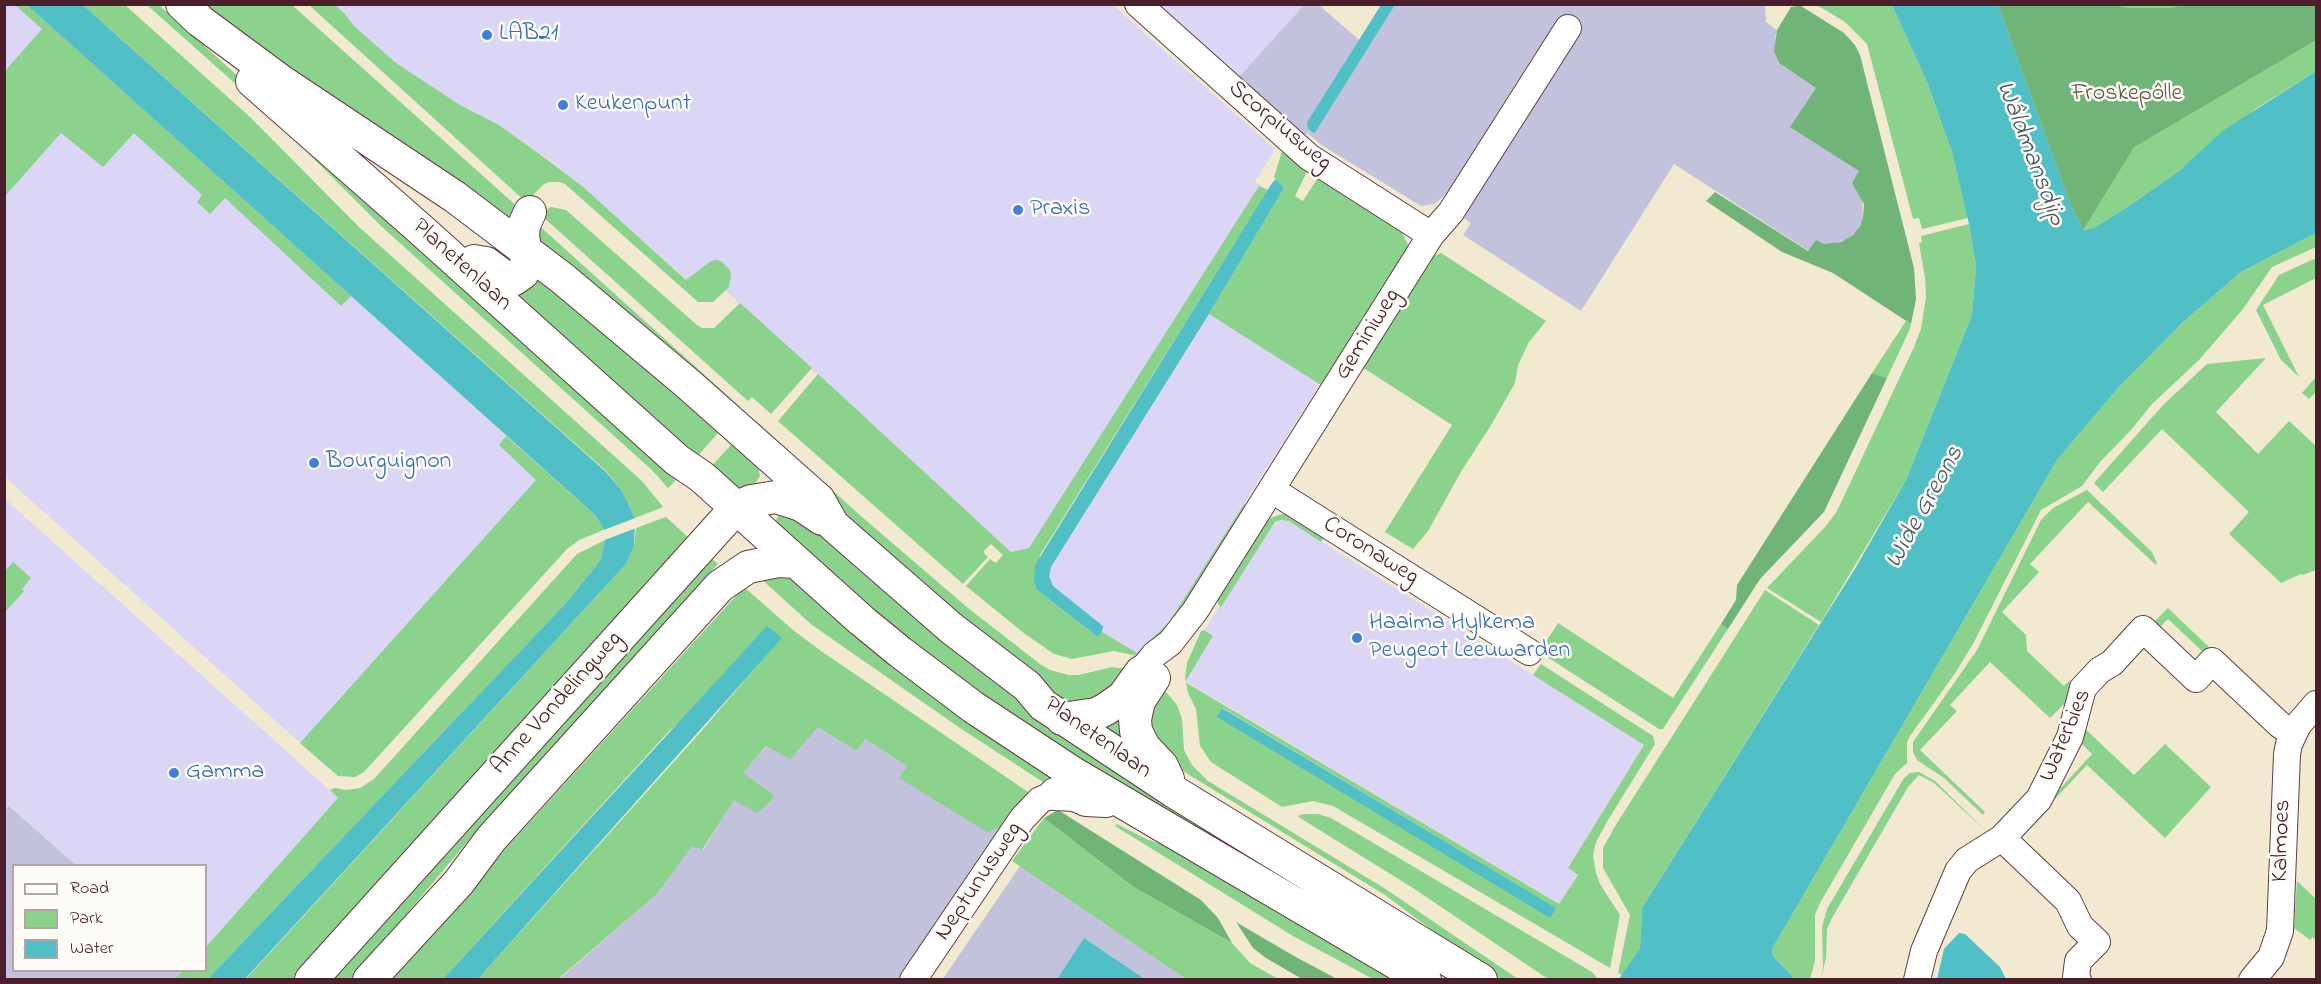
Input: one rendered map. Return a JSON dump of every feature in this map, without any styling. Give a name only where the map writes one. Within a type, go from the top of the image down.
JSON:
[{"type":"main road","name":"Planetenlaan","points":[[166,4],[677,460],[702,477],[869,627],[973,707],[1073,773],[1425,980]]},
{"type":"main road","name":"Planetenlaan","points":[[182,4],[200,21],[281,81],[495,226],[639,341],[819,500],[832,525],[951,628],[1027,686],[1043,705],[1173,791],[1481,980]]},
{"type":"main road","points":[[395,206],[392,197],[394,191],[407,182],[415,182],[427,190],[455,197]]},
{"type":"main road","points":[[452,258],[486,263],[504,278],[513,280],[526,268],[524,249]]},
{"type":"main road","name":"Planetenlaan","points":[[756,444],[764,458],[770,477],[771,497]]},
{"type":"main road","points":[[677,460],[697,495],[703,514],[702,536],[695,553]]},
{"type":"main road","points":[[771,497],[783,498],[801,505],[832,525]]},
{"type":"main road","name":"Anne Vondelingweg","points":[[311,980],[695,553],[746,518],[751,501],[771,497]]},
{"type":"main road","points":[[720,586],[746,518]]},
{"type":"main road","points":[[720,586],[748,567],[778,561],[796,562]]},
{"type":"main road","name":"Anne Vondelingweg","points":[[369,980],[459,882],[491,839],[720,586]]},
{"type":"main road","points":[[1062,719],[1096,714],[1106,709],[1148,674]]},
{"type":"main road","points":[[1148,674],[1135,719],[1136,731],[1144,747],[1162,765],[1173,791]]},
{"type":"main road","points":[[1055,794],[1075,795],[1086,800],[1122,802]]},
{"type":"street","name":"Scorpiusweg","points":[[1138,4],[1309,157],[1431,235]]},
{"type":"street","name":"Geminiweg","points":[[1148,674],[1166,660],[1170,643],[1195,611],[1431,235],[1451,212],[1568,27]]},
{"type":"street","name":"Coronaweg","points":[[1272,490],[1529,652]]},
{"type":"street","name":"Waterbies","points":[[1917,980],[1924,951],[1958,871],[1967,860],[2002,838],[2039,799],[2070,737],[2083,688],[2100,670],[2112,663],[2143,629],[2196,679],[2212,661],[2280,725],[2294,733]]},
{"type":"street","name":"Kalmoes","points":[[2252,980],[2271,957],[2280,931],[2287,754],[2294,733],[2316,704]]},
{"type":"street","name":"Neptunusweg","points":[[913,980],[1022,819],[1040,800],[1055,794]]},
{"type":"street","points":[[2002,838],[2068,902],[2080,926],[2097,942],[2078,961],[2076,977],[2078,980]]},
{"type":"shaded area","points":[[27,4],[574,497],[329,769],[5,477],[4,5]]},
{"type":"shaded area","points":[[326,5],[1113,5],[1275,149],[1255,182],[1268,190],[1029,548],[1011,552],[702,269],[687,280],[559,167],[499,125],[423,82],[396,63]]},
{"type":"shaded area","points":[[1158,5],[1304,5],[1239,77]]},
{"type":"shaded area","points":[[1304,5],[1319,5],[1359,40],[1307,122],[1308,129],[1315,133],[1395,5],[1765,5],[1766,22],[1777,30],[1775,38],[1779,63],[1816,88],[1791,127],[1860,171],[1852,183],[1862,197],[1863,218],[1857,231],[1847,239],[1824,244],[1809,251],[1674,164],[1581,311],[1463,235],[1471,223],[1462,217],[1582,28],[1565,17],[1545,47],[1536,52],[1448,192],[1435,204],[1421,206],[1323,146],[1307,133],[1305,136],[1239,77]]},
{"type":"shaded area","points":[[1209,314],[1320,384],[1173,616],[1137,654],[1102,632],[1102,626],[1053,586],[1049,576],[1051,567]]},
{"type":"shaded area","points":[[5,499],[361,818],[208,979],[204,980],[204,972],[207,972],[207,864],[75,864],[10,806],[5,811]]},
{"type":"shaded area","points":[[1280,520],[1289,521],[1644,745],[1568,868],[1578,874],[1559,904],[1185,681],[1213,637],[1204,630],[1272,527]]},
{"type":"shaded area","points":[[818,726],[857,751],[865,739],[907,766],[900,777],[1011,824],[905,979],[558,980],[656,895],[692,845],[703,850],[734,799],[774,795],[742,773],[767,746]]},
{"type":"shaded area","points":[[9,806],[75,864],[12,864],[12,972],[196,972],[204,980],[5,980],[4,811]]},
{"type":"shaded area","points":[[1020,866],[1186,979],[1145,979],[1084,938],[1057,979],[942,980]]},
{"type":"green space","name":"Froskepôlle","points":[[2109,4],[2128,8],[2171,8],[2186,4],[2316,5],[2316,40],[2134,147],[2083,230],[2070,203],[1998,5]]},
{"type":"green space","points":[[15,5],[27,5],[351,296],[341,306],[225,198],[210,214],[197,202],[202,195],[134,133],[103,167],[61,133],[5,196],[5,71],[42,29]]},
{"type":"green space","points":[[83,5],[125,5],[250,117],[359,227],[642,481],[663,507],[635,518],[622,491],[606,471]]},
{"type":"green space","points":[[147,5],[159,5],[676,480],[668,488],[653,471],[381,226],[267,112]]},
{"type":"green space","points":[[190,5],[292,5],[520,209],[509,219]]},
{"type":"green space","points":[[309,5],[335,5],[354,26],[396,63],[460,105],[499,125],[541,155],[582,186],[686,280],[711,261],[716,260],[721,261],[729,269],[731,274],[729,287],[713,302],[698,302],[565,184],[548,182],[526,202]]},
{"type":"green space","points":[[1817,5],[1892,5],[1927,82],[1952,152],[1968,218],[1922,229],[1919,218],[1913,219],[1867,44],[1845,22]]},
{"type":"green space","name":"Froskepôlle","points":[[1998,5],[2316,5],[2316,71],[2257,108],[2180,170],[2135,202],[2094,228],[2083,230],[2070,203]]},
{"type":"green space","points":[[1801,6],[1844,33],[1855,45],[1860,55],[1914,268],[1916,299],[1911,324],[1833,273],[1782,252],[1706,201],[1715,192],[1808,251],[1816,240],[1824,244],[1841,242],[1853,235],[1860,226],[1864,204],[1852,183],[1859,171],[1790,127],[1816,88],[1779,63],[1774,51],[1777,30],[1791,7]]},
{"type":"green space","points":[[1283,148],[1308,170],[1295,196],[1303,201],[1319,176],[1400,228],[1408,245],[1407,253],[1324,387],[1209,314],[1284,188],[1274,177]]},
{"type":"green space","points":[[1259,186],[1268,190],[1040,555],[1037,590],[1098,637],[1102,632],[1137,653],[1169,622],[1244,504],[1249,507],[1197,589],[1148,653],[1137,656],[1114,651],[1072,659],[1054,654],[1025,634],[966,586],[990,559],[996,563],[1003,555],[991,544],[983,552],[988,557],[963,584],[778,421],[818,374],[1011,552],[1029,548]]},
{"type":"green space","points":[[551,207],[566,210],[697,325],[702,328],[714,328],[740,303],[812,368],[771,414],[752,397],[748,401],[542,216],[541,214]]},
{"type":"green space","points":[[535,222],[738,405],[739,410],[540,253]]},
{"type":"green space","points":[[1969,224],[1976,266],[1972,315],[1906,480],[1821,622],[1767,588],[1826,526],[1837,511],[1914,347],[1921,329],[1926,297],[1919,243],[1922,242],[1921,236]]},
{"type":"green space","points":[[2316,233],[2316,247],[2272,267],[2243,309],[2199,360],[2152,404],[2100,462],[2082,486],[2041,510],[1974,642],[1956,672],[1910,736],[1907,742],[1907,763],[1895,774],[1820,903],[1815,915],[1815,961],[1810,979],[1795,979],[1773,956],[1772,949],[2057,460],[2119,387],[2183,322],[2241,272]]},
{"type":"green space","points":[[1441,253],[1546,321],[1529,342],[1518,365],[1515,383],[1490,427],[1462,470],[1428,531],[1413,549],[1385,532],[1452,425],[1362,367],[1431,257]]},
{"type":"green space","points":[[2316,258],[2316,278],[2263,305],[2299,377],[2281,360],[2256,310],[2279,275]]},
{"type":"green space","points":[[538,267],[726,424],[695,459],[511,293]]},
{"type":"green space","points":[[1906,321],[1911,324],[1909,331],[1887,378],[1872,373]]},
{"type":"green space","points":[[2266,358],[2216,412],[2258,454],[2289,421],[2316,446],[2316,570],[2281,583],[2229,534],[2249,512],[2162,429],[2103,492],[2094,483],[2163,405],[2207,364]]},
{"type":"green space","points":[[1872,373],[1887,378],[1824,512],[1760,579],[1728,629],[1721,624],[1736,600],[1737,585]]},
{"type":"green space","points":[[2316,377],[2316,392],[2309,399],[2302,393]]},
{"type":"green space","points":[[756,421],[862,517],[968,608],[1040,664],[1050,670],[1069,675],[1079,675],[1112,667],[1128,669],[1116,693],[1075,705],[1061,700],[846,519],[752,422]]},
{"type":"green space","points":[[506,436],[596,516],[604,530],[579,540],[567,549],[364,772],[355,777],[338,776],[300,743],[536,480],[499,445]]},
{"type":"green space","points":[[739,436],[758,465],[760,476],[753,487],[742,489],[731,486],[708,470]]},
{"type":"green space","points":[[2087,490],[2152,552],[2157,563],[2156,565],[2088,502],[2030,564],[2039,572],[2002,612],[2026,635],[2027,651],[2064,686],[2071,679],[2066,702],[2050,718],[1990,662],[1950,705],[1957,711],[1920,750],[1985,812],[1983,815],[1944,778],[1917,760],[1913,752],[1913,742],[1977,650],[2041,520],[2053,508]]},
{"type":"green space","points":[[782,513],[791,513],[1426,958],[1422,966],[1113,784],[919,654],[774,523]]},
{"type":"green space","points":[[1282,514],[1289,515],[1325,536],[1321,542],[1289,521],[1275,522],[1221,607],[1219,606],[1217,600],[1219,593],[1262,525],[1268,519]]},
{"type":"green space","points":[[666,517],[690,539],[296,979],[245,980],[626,564],[634,546],[636,528]]},
{"type":"green space","points":[[605,540],[600,561],[565,604],[208,979],[174,980],[182,972],[207,972],[207,946],[338,798],[330,790],[360,788],[374,779],[577,554]]},
{"type":"green space","points":[[708,555],[718,564],[478,829],[352,979],[326,980]]},
{"type":"green space","points":[[13,562],[31,578],[22,589],[24,591],[5,612],[5,571]]},
{"type":"green space","points":[[786,576],[798,582],[1081,791],[1046,784],[960,728],[812,625],[760,578]]},
{"type":"green space","points":[[744,587],[821,651],[1031,794],[1011,824],[987,832],[899,778],[907,766],[865,739],[857,751],[818,727],[790,759],[766,746],[743,773],[774,795],[771,801],[757,813],[734,800],[702,850],[692,846],[656,895],[558,979],[478,979],[697,736],[782,637],[669,731],[443,979],[386,980]]},
{"type":"green space","points":[[1765,590],[1819,625],[1642,908],[1640,948],[1622,975],[1618,973],[1630,915],[1603,868],[1603,848]]},
{"type":"green space","points":[[2168,608],[2211,649],[2198,662],[2193,661],[2202,651],[2168,619],[2158,629],[2154,622]]},
{"type":"green space","points":[[1558,623],[1673,698],[1721,624],[1728,629],[1663,729],[1659,729],[1544,655],[1542,648]]},
{"type":"green space","points":[[1204,630],[1213,636],[1186,681],[1187,663],[1201,631]]},
{"type":"green space","points":[[1541,664],[1653,736],[1655,744],[1608,820],[1596,842],[1593,855],[1600,884],[1620,915],[1610,968],[1333,806],[1313,801],[1282,807],[1211,762],[1200,746],[1196,709],[1186,683],[1559,904],[1578,875],[1568,868],[1644,745],[1533,675]],"holes":[[[1223,708],[1555,908],[1550,917],[1218,717]]]},
{"type":"green space","points":[[1157,685],[1177,705],[1182,719],[1184,750],[1192,765],[1208,781],[1384,888],[1518,979],[1501,979],[1483,968],[1385,895],[1173,765],[1160,752],[1149,718]]},
{"type":"green space","points":[[1124,704],[1128,745],[1099,722]]},
{"type":"green space","points":[[2081,725],[2134,775],[2165,744],[2211,787],[2165,838],[2087,765],[2037,818],[2035,816],[2092,754],[2077,739]]},
{"type":"green space","points":[[1919,772],[1935,781],[1988,833],[1934,783],[1919,775],[1908,787],[1832,918],[1827,929],[1826,958],[1821,979],[1822,927],[1827,909],[1904,778],[1910,773]]},
{"type":"green space","points":[[1058,810],[1201,900],[1218,918],[1232,943],[1132,886],[1044,818]]},
{"type":"green space","points":[[1318,814],[1331,818],[1592,972],[1598,979],[1548,979],[1413,888],[1297,816]]},
{"type":"green space","points":[[1044,818],[1132,886],[1232,943],[1250,963],[1278,979],[1186,979],[1012,861]]},
{"type":"green space","points":[[1117,824],[1146,839],[1186,852],[1403,979],[1373,979],[1293,936],[1115,826]]},
{"type":"green space","points":[[2297,881],[2316,899],[2316,941],[2313,937],[2310,940],[2294,928]]},
{"type":"green space","points":[[1236,922],[1337,979],[1302,979],[1253,948]]},
{"type":"water","points":[[27,5],[83,5],[606,472],[622,491],[635,518],[634,546],[626,564],[245,979],[208,979],[565,604],[600,561],[605,540],[604,530],[596,516]]},
{"type":"water","points":[[1381,5],[1395,5],[1315,133],[1312,132],[1308,129],[1307,122]]},
{"type":"water","points":[[1892,5],[1998,5],[2070,203],[2083,230],[2094,228],[2135,202],[2180,170],[2224,130],[2316,71],[2316,233],[2241,272],[2183,322],[2119,387],[2057,460],[1772,949],[1773,956],[1795,979],[1619,979],[1640,948],[1642,908],[1856,567],[1906,480],[1972,315],[1976,266],[1969,224],[1952,152],[1927,82]]},
{"type":"water","points":[[1276,179],[1284,188],[1209,314],[1051,567],[1049,576],[1053,586],[1103,626],[1098,637],[1037,590],[1034,581],[1035,565]]},
{"type":"water","points":[[767,626],[782,638],[478,979],[443,979]]},
{"type":"water","points":[[1222,708],[1556,908],[1550,918],[1217,717]]},
{"type":"water","points":[[1959,933],[1965,934],[2000,967],[2006,979],[1937,979],[1944,949]]},
{"type":"water","points":[[1084,938],[1145,979],[1057,979]]},
{"type":"pier","points":[[638,517],[639,527],[602,541],[601,531]]},
{"type":"place","name":"LAB21","points":[[487,35]]},
{"type":"place","name":"Keukenpunt","points":[[563,105]]},
{"type":"place","name":"Praxis","points":[[1018,210]]},
{"type":"place","name":"Bourguignon","points":[[314,463]]},
{"type":"place","name":"Haaima Hylkema Peugeot Leeuwarden","points":[[1357,638]]},
{"type":"place","name":"Gamma","points":[[174,773]]},
{"type":"water label","name":"Wâldmansdjip","points":[[2029,154]]},
{"type":"water label","name":"Wide Greons","points":[[1926,508]]}]
